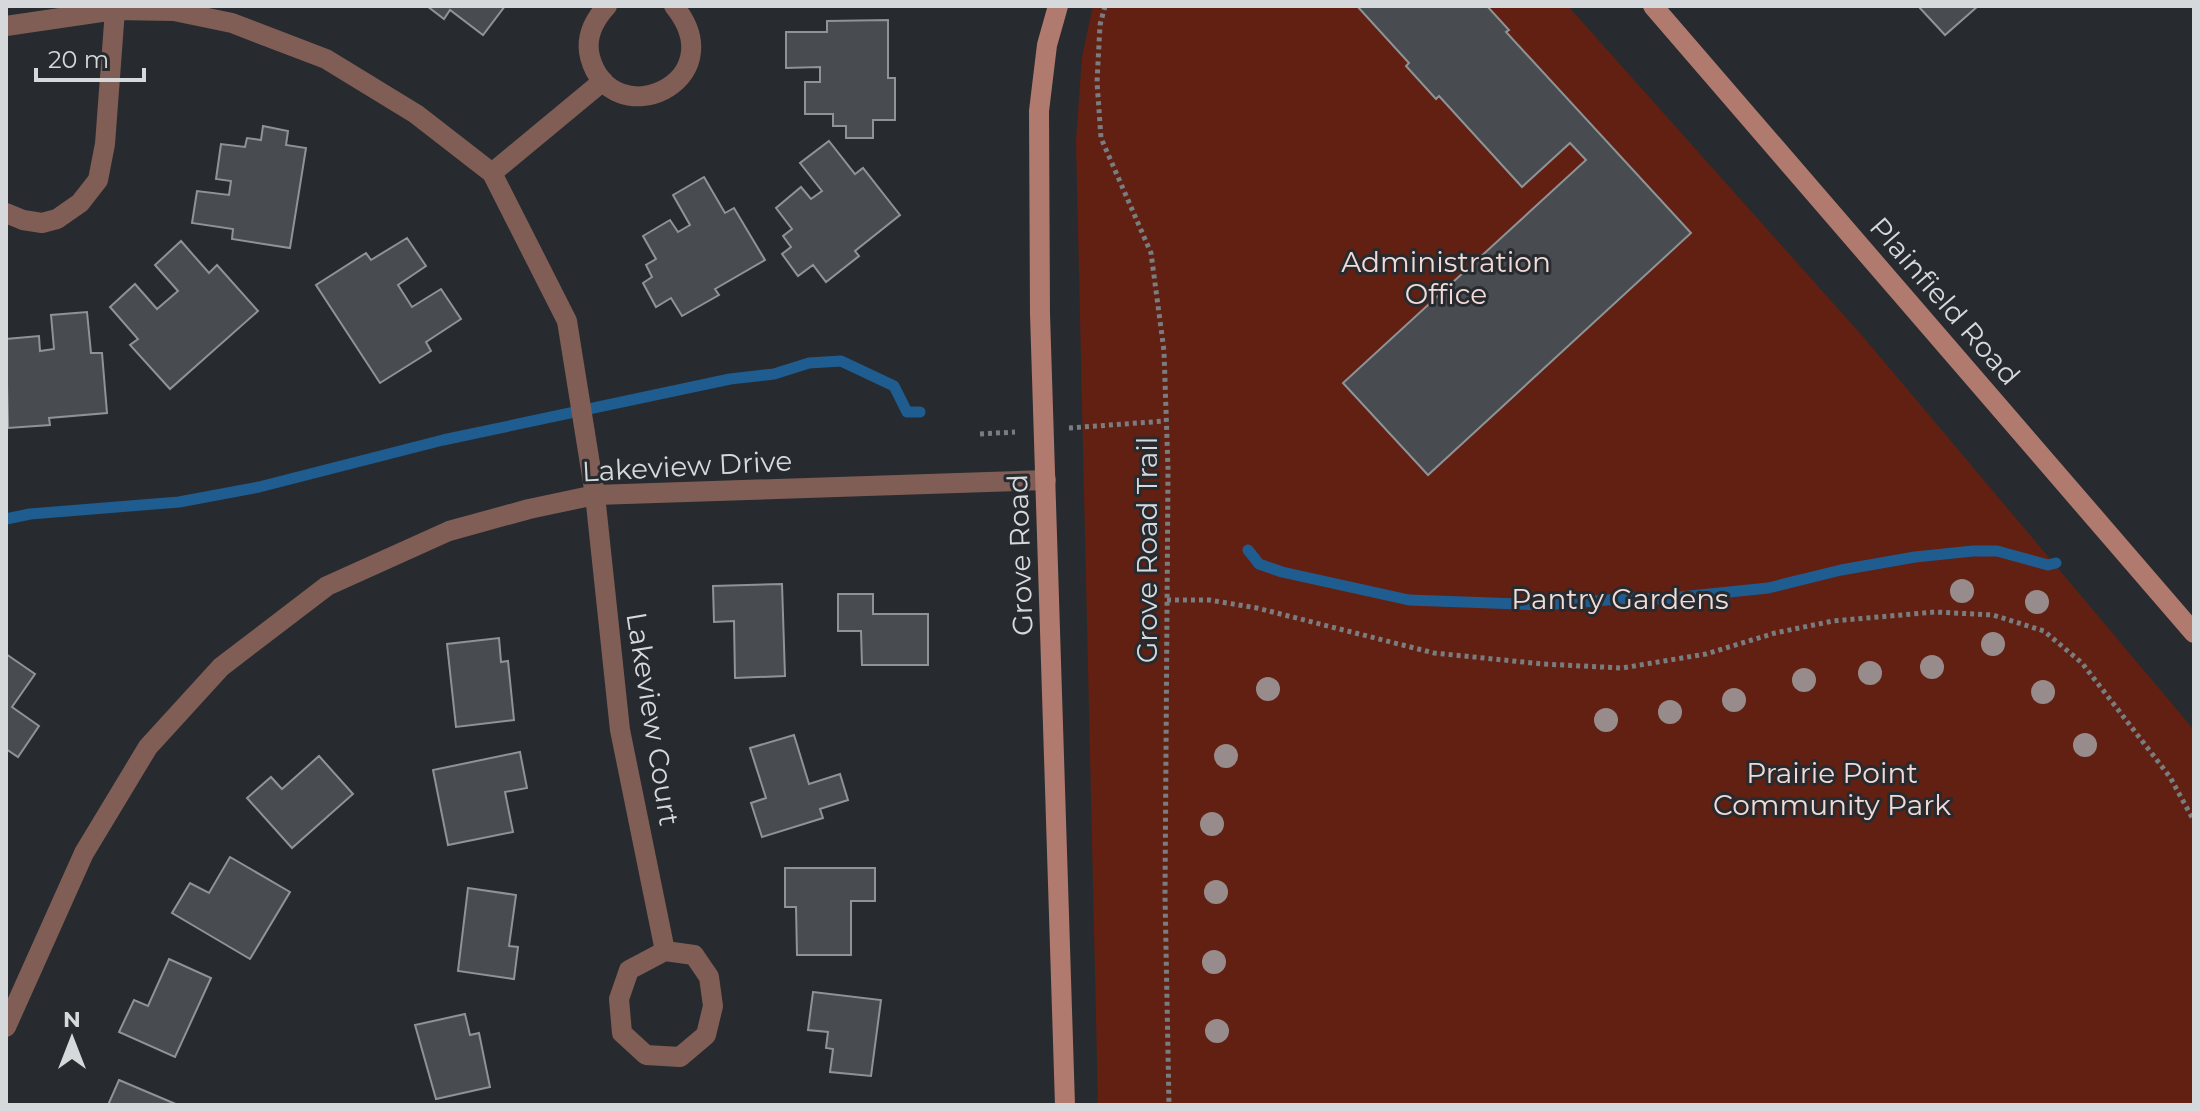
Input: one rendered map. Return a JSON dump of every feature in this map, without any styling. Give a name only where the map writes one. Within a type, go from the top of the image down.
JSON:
[{"type":"street","points":[[607,6],[597,17],[590,33],[593,67],[603,81],[616,91],[632,97],[665,91],[678,81],[687,67],[692,51],[691,34],[674,6]]},
{"type":"street","name":"Grove Road","points":[[1058,6],[1047,45],[1039,111],[1040,314],[1065,1105]]},
{"type":"street","name":"Plainfield Road","points":[[1653,6],[2194,633]]},
{"type":"street","points":[[6,26],[115,10],[174,11],[232,23],[326,59],[416,114],[492,173],[603,81]]},
{"type":"street","points":[[6,213],[42,223],[57,219],[80,203],[98,180],[105,144],[115,10]]},
{"type":"street","name":"Lakeview Court","points":[[492,173],[567,321],[595,495],[620,730],[665,951]]},
{"type":"street","name":"Lakeview Drive","points":[[6,1027],[84,853],[148,747],[221,667],[327,586],[449,531],[595,495],[1046,480]]},
{"type":"street","points":[[665,951],[694,955],[709,977],[713,1006],[706,1035],[680,1057],[646,1055],[622,1033],[619,999],[629,970],[665,951]]},
{"type":"path","name":"Grove Road Trail","points":[[1105,6],[1100,25],[1097,82],[1101,138],[1151,253],[1164,351],[1168,469],[1165,895],[1169,1105]]},
{"type":"path","points":[[1066,428],[1165,421]]},
{"type":"path","points":[[1167,600],[1209,600],[1257,608],[1434,653],[1622,668],[1706,654],[1775,633],[1833,621],[1935,612],[1993,615],[2044,631],[2082,663],[2170,777],[2194,821]]},
{"type":"green space","name":"Prairie Point Community Park","points":[[1093,6],[1568,6],[1865,339],[2194,730],[2194,1105],[1098,1105],[1076,141],[1082,57]]},
{"type":"building","points":[[427,6],[505,6],[483,35],[450,10],[444,19]]},
{"type":"building","points":[[1357,6],[1487,6],[1509,30],[1506,32],[1691,233],[1428,475],[1343,383],[1586,160],[1570,143],[1522,187],[1439,96],[1436,99],[1406,66],[1409,63]]},
{"type":"building","points":[[1918,6],[1978,6],[1945,35]]},
{"type":"building","points":[[888,20],[888,78],[895,78],[895,120],[873,120],[873,138],[846,138],[846,126],[833,126],[833,114],[805,114],[805,82],[820,82],[820,67],[786,68],[786,32],[827,32],[827,21]]},
{"type":"building","points":[[263,126],[288,131],[286,145],[306,148],[290,248],[232,239],[233,229],[192,223],[197,191],[229,195],[231,181],[216,179],[221,144],[245,147],[247,138],[261,140]]},
{"type":"building","points":[[829,141],[855,174],[863,168],[900,215],[855,251],[859,256],[826,282],[813,265],[798,276],[782,254],[791,247],[783,236],[792,229],[776,208],[801,187],[811,199],[822,191],[800,163]]},
{"type":"building","points":[[704,177],[725,213],[734,208],[765,260],[715,289],[719,295],[682,316],[671,298],[656,307],[643,283],[652,277],[646,265],[656,259],[643,236],[670,220],[678,232],[690,225],[673,195]]},
{"type":"building","points":[[407,238],[426,266],[398,285],[412,307],[441,289],[461,319],[426,342],[431,351],[380,383],[316,285],[366,253],[371,260]]},
{"type":"building","points":[[181,241],[209,273],[217,265],[258,311],[170,389],[130,345],[138,339],[110,307],[135,284],[157,309],[178,291],[155,265]]},
{"type":"building","points":[[87,312],[91,353],[102,353],[107,413],[49,418],[50,425],[8,428],[6,339],[39,336],[40,351],[54,349],[51,315]]},
{"type":"building","points":[[782,584],[785,676],[735,678],[734,621],[714,622],[713,586]]},
{"type":"building","points":[[838,594],[873,594],[873,614],[928,614],[928,665],[862,665],[861,631],[838,631]]},
{"type":"building","points":[[499,638],[501,662],[508,661],[514,720],[456,727],[447,644]]},
{"type":"building","points":[[6,654],[35,674],[12,707],[39,726],[18,757],[6,749]]},
{"type":"building","points":[[794,735],[809,784],[840,774],[848,800],[820,809],[823,818],[762,837],[751,803],[766,798],[750,748]]},
{"type":"building","points":[[520,752],[527,788],[505,792],[513,832],[448,845],[433,770]]},
{"type":"building","points":[[319,756],[353,794],[292,848],[247,798],[271,777],[282,789]]},
{"type":"building","points":[[230,857],[290,892],[250,959],[172,913],[190,883],[209,893]]},
{"type":"building","points":[[785,868],[875,868],[875,901],[851,901],[851,955],[797,955],[796,907],[785,907]]},
{"type":"building","points":[[468,888],[516,895],[509,946],[518,947],[514,979],[458,971]]},
{"type":"building","points":[[169,959],[211,978],[175,1057],[119,1032],[134,1000],[148,1006]]},
{"type":"building","points":[[813,992],[881,1000],[871,1076],[830,1072],[833,1049],[826,1048],[828,1032],[808,1030]]},
{"type":"building","points":[[465,1014],[470,1035],[479,1033],[490,1087],[436,1099],[415,1025]]},
{"type":"building","points":[[119,1080],[178,1105],[108,1105]]},
{"type":"waterway","points":[[6,519],[30,514],[179,502],[259,487],[443,440],[730,379],[774,374],[809,363],[841,361],[894,386],[907,412],[920,412]]},
{"type":"waterway","points":[[1248,550],[1259,564],[1282,572],[1409,600],[1543,605],[1632,598],[1661,599],[1768,588],[1841,570],[1973,551],[1997,551],[2048,565],[2056,563]]},
{"type":"park label","name":"Administration Office","points":[[1446,278]]},
{"type":"park label","name":"Pantry Gardens","points":[[1620,599]]}]
